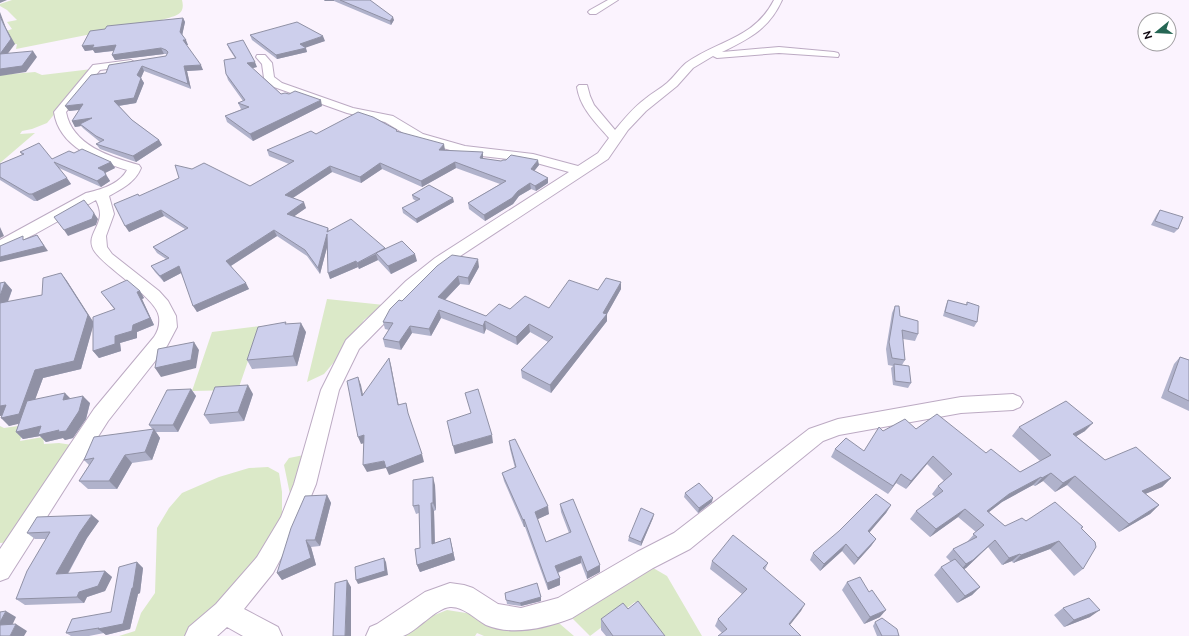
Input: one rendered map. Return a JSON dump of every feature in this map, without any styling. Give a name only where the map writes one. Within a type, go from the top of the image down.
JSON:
[{"type":"street","points":[[593,12],[614,0]]},
{"type":"street","points":[[198,636],[225,613],[265,565],[289,523],[305,484],[330,390],[352,345],[412,285],[440,262],[603,156],[631,118],[672,85],[688,67],[698,60],[739,40],[755,29],[768,17],[778,0]]},
{"type":"street","points":[[709,55],[772,50],[793,50],[834,56]]},
{"type":"street","points":[[261,57],[267,63],[269,78],[278,85],[352,111],[385,118],[419,137],[464,150],[532,158],[559,164],[579,171]]},
{"type":"street","points":[[0,246],[30,231],[91,196],[102,195],[129,178],[134,168],[91,151],[76,140],[63,126],[60,112],[97,67],[141,62]]},
{"type":"street","points":[[583,87],[584,96],[589,106],[615,138]]},
{"type":"street","points":[[0,570],[102,415],[161,340],[168,326],[168,312],[156,297],[100,249],[98,243],[107,215],[102,195]]},
{"type":"street","points":[[379,636],[386,633],[434,601],[450,596],[464,597],[494,616],[521,620],[563,609],[645,560],[682,540],[816,434],[838,427],[953,406],[1013,402]]},
{"type":"street","points":[[225,613],[269,636]]},
{"type":"green space","points":[[12,0],[182,0],[183,5],[181,12],[175,16],[162,20],[16,49],[17,44],[0,46],[4,32],[12,29],[7,22],[17,20],[7,10],[0,6],[0,4]]},
{"type":"green space","points":[[92,69],[47,123],[22,131],[20,134],[35,133],[0,163],[0,75],[35,72],[42,75]]},
{"type":"green space","points":[[327,299],[384,305],[364,320],[350,343],[324,374],[307,382]]},
{"type":"green space","points":[[260,326],[238,390],[192,391],[212,332]]},
{"type":"green space","points":[[25,425],[20,441],[43,437],[44,444],[59,443],[79,446],[15,542],[0,543],[0,426],[4,428]]},
{"type":"green space","points":[[309,454],[291,499],[284,465],[289,458]]},
{"type":"green space","points":[[268,467],[279,473],[282,492],[282,521],[252,568],[187,636],[119,636],[135,631],[141,613],[155,593],[157,528],[169,508],[182,493],[219,477],[249,468]]},
{"type":"green space","points":[[648,565],[667,576],[702,636],[661,636],[635,602],[590,636],[565,611]]},
{"type":"green space","points":[[447,610],[479,615],[553,618],[574,636],[484,636],[477,633],[475,636],[396,636],[427,618]]},
{"type":"building","points":[[340,0],[370,0],[393,17],[390,21]]},
{"type":"building","points":[[0,16],[11,39],[0,54]]},
{"type":"building","points":[[183,18],[180,32],[186,40],[183,40],[201,65],[184,66],[188,84],[142,66],[137,75],[141,78],[134,98],[114,101],[132,120],[159,140],[133,156],[96,144],[104,140],[80,124],[92,118],[72,121],[83,104],[65,106],[91,75],[106,73],[109,65],[166,56],[168,52],[161,48],[112,55],[116,45],[92,48],[94,45],[82,46],[90,31],[105,29],[107,26]]},
{"type":"building","points":[[297,22],[323,36],[300,44],[306,48],[276,55],[250,35]]},
{"type":"building","points":[[243,40],[255,62],[247,63],[281,94],[289,94],[295,91],[321,100],[250,134],[225,116],[249,107],[238,103],[245,100],[226,74],[224,60],[236,58],[227,44]]},
{"type":"building","points":[[33,51],[22,66],[0,69],[0,54]]},
{"type":"building","points":[[358,112],[373,117],[397,130],[396,131],[444,144],[439,150],[483,152],[480,158],[501,161],[506,160],[511,155],[538,160],[531,169],[548,178],[535,186],[530,183],[518,191],[512,198],[484,215],[468,203],[506,181],[455,162],[421,181],[380,163],[360,177],[330,166],[285,195],[304,202],[287,214],[328,228],[327,232],[351,219],[385,248],[357,263],[356,261],[328,273],[327,234],[318,268],[305,250],[274,230],[226,261],[246,283],[193,306],[179,266],[160,276],[151,266],[169,258],[153,247],[188,228],[161,210],[125,226],[114,204],[138,194],[139,196],[179,178],[175,165],[192,169],[204,163],[250,186],[294,161],[267,150],[311,131],[316,134]]},
{"type":"building","points":[[39,143],[52,159],[69,151],[74,153],[82,149],[111,162],[98,168],[104,171],[106,175],[97,181],[54,162],[67,178],[29,194],[0,177],[0,164],[24,154],[20,152]]},
{"type":"building","points":[[429,185],[453,198],[416,219],[402,208],[420,199],[412,195]]},
{"type":"building","points":[[84,200],[94,213],[92,219],[64,230],[54,217]]},
{"type":"building","points":[[1160,210],[1183,217],[1178,229],[1155,221]]},
{"type":"building","points":[[37,235],[44,246],[0,257],[0,246],[23,236],[23,240]]},
{"type":"building","points":[[402,241],[415,254],[388,266],[376,253]]},
{"type":"building","points":[[452,255],[478,259],[468,278],[458,276],[438,297],[486,316],[499,304],[510,309],[525,296],[549,308],[569,280],[598,290],[606,278],[621,282],[603,313],[607,314],[550,385],[521,370],[553,337],[529,324],[516,337],[485,321],[483,326],[439,310],[429,329],[410,326],[399,342],[383,339],[393,323],[383,322],[390,309],[399,300],[402,301],[437,266]]},
{"type":"building","points":[[61,273],[88,315],[74,361],[35,370],[19,414],[1,418],[6,405],[0,406],[0,303],[42,295],[43,278]]},
{"type":"building","points":[[127,280],[140,291],[137,292],[150,318],[133,325],[132,331],[115,336],[115,344],[93,351],[93,317],[115,309],[101,292]]},
{"type":"building","points":[[5,282],[0,296],[0,283]]},
{"type":"building","points":[[948,300],[967,305],[967,302],[979,306],[977,322],[945,312]]},
{"type":"building","points":[[895,306],[899,306],[900,316],[918,321],[918,334],[902,330],[905,360],[892,358],[889,342]]},
{"type":"building","points":[[286,322],[285,324],[301,323],[293,356],[247,360],[258,327]]},
{"type":"building","points":[[194,342],[191,360],[155,368],[158,349]]},
{"type":"building","points":[[1180,357],[1189,360],[1189,401],[1168,391]]},
{"type":"building","points":[[389,358],[398,405],[406,403],[422,454],[386,468],[384,461],[363,465],[364,435],[358,437],[347,381],[358,377],[362,396]]},
{"type":"building","points":[[894,364],[909,366],[911,383],[895,381]]},
{"type":"building","points":[[248,385],[238,412],[204,415],[215,387]]},
{"type":"building","points":[[191,389],[173,425],[149,425],[167,390]]},
{"type":"building","points":[[478,389],[492,435],[453,446],[447,421],[471,413],[465,393]]},
{"type":"building","points":[[65,393],[63,400],[83,396],[79,411],[66,431],[58,432],[59,430],[38,435],[41,426],[16,432],[27,401]]},
{"type":"building","points":[[1066,401],[1093,423],[1073,434],[1105,460],[1136,447],[1171,478],[1142,491],[1159,505],[1129,524],[1075,476],[1063,483],[1051,473],[1009,494],[987,511],[1005,526],[1022,518],[1026,521],[1055,502],[1083,527],[1081,528],[1095,542],[1096,547],[1083,569],[1059,541],[1009,558],[995,540],[973,560],[966,564],[953,549],[977,537],[973,534],[984,525],[965,509],[936,529],[916,511],[943,491],[938,486],[952,474],[933,456],[911,481],[901,474],[893,486],[835,449],[846,438],[864,451],[879,427],[883,431],[905,419],[916,429],[937,414],[986,453],[991,449],[1020,472],[1051,455],[1019,427]]},
{"type":"building","points":[[154,429],[145,452],[125,455],[109,481],[79,481],[94,458],[84,460],[94,437]]},
{"type":"building","points":[[515,439],[548,506],[535,512],[546,542],[571,532],[560,504],[573,499],[600,565],[587,572],[581,556],[555,566],[560,578],[547,583],[524,519],[523,520],[502,473],[516,467],[509,441]]},
{"type":"building","points":[[433,477],[433,503],[431,503],[432,544],[450,538],[453,553],[417,565],[415,549],[420,548],[419,505],[413,506],[413,480]]},
{"type":"building","points":[[699,483],[713,498],[699,508],[685,493]]},
{"type":"building","points":[[876,494],[891,505],[868,531],[876,539],[858,558],[846,544],[824,564],[813,553],[839,531]]},
{"type":"building","points":[[327,495],[315,540],[306,540],[311,558],[277,573],[291,528],[305,496]]},
{"type":"building","points":[[641,508],[654,514],[641,542],[629,537]]},
{"type":"building","points":[[92,515],[80,532],[56,574],[105,571],[98,586],[79,592],[77,597],[16,599],[27,571],[50,532],[27,533],[37,517]]},
{"type":"building","points":[[733,535],[768,563],[763,568],[805,604],[789,624],[801,636],[718,636],[727,629],[718,619],[747,589],[712,561]]},
{"type":"building","points":[[384,558],[385,571],[356,580],[355,567]]},
{"type":"building","points":[[955,559],[980,587],[965,596],[941,567]]},
{"type":"building","points":[[137,562],[133,588],[123,624],[66,633],[72,619],[111,612],[119,567]]},
{"type":"building","points":[[860,577],[869,592],[872,590],[886,610],[870,617],[847,582]]},
{"type":"building","points":[[347,580],[345,636],[333,636],[335,583]]},
{"type":"building","points":[[537,583],[541,597],[520,603],[506,600],[505,593]]},
{"type":"building","points":[[1089,598],[1100,610],[1074,620],[1063,608]]},
{"type":"building","points":[[638,601],[665,636],[613,636],[601,619],[623,603],[628,609]]},
{"type":"building","points":[[6,611],[0,622],[0,612]]},
{"type":"building","points":[[882,618],[897,629],[899,636],[882,636],[875,622]]},
{"type":"building","points":[[16,624],[10,636],[0,636],[0,625]]}]
